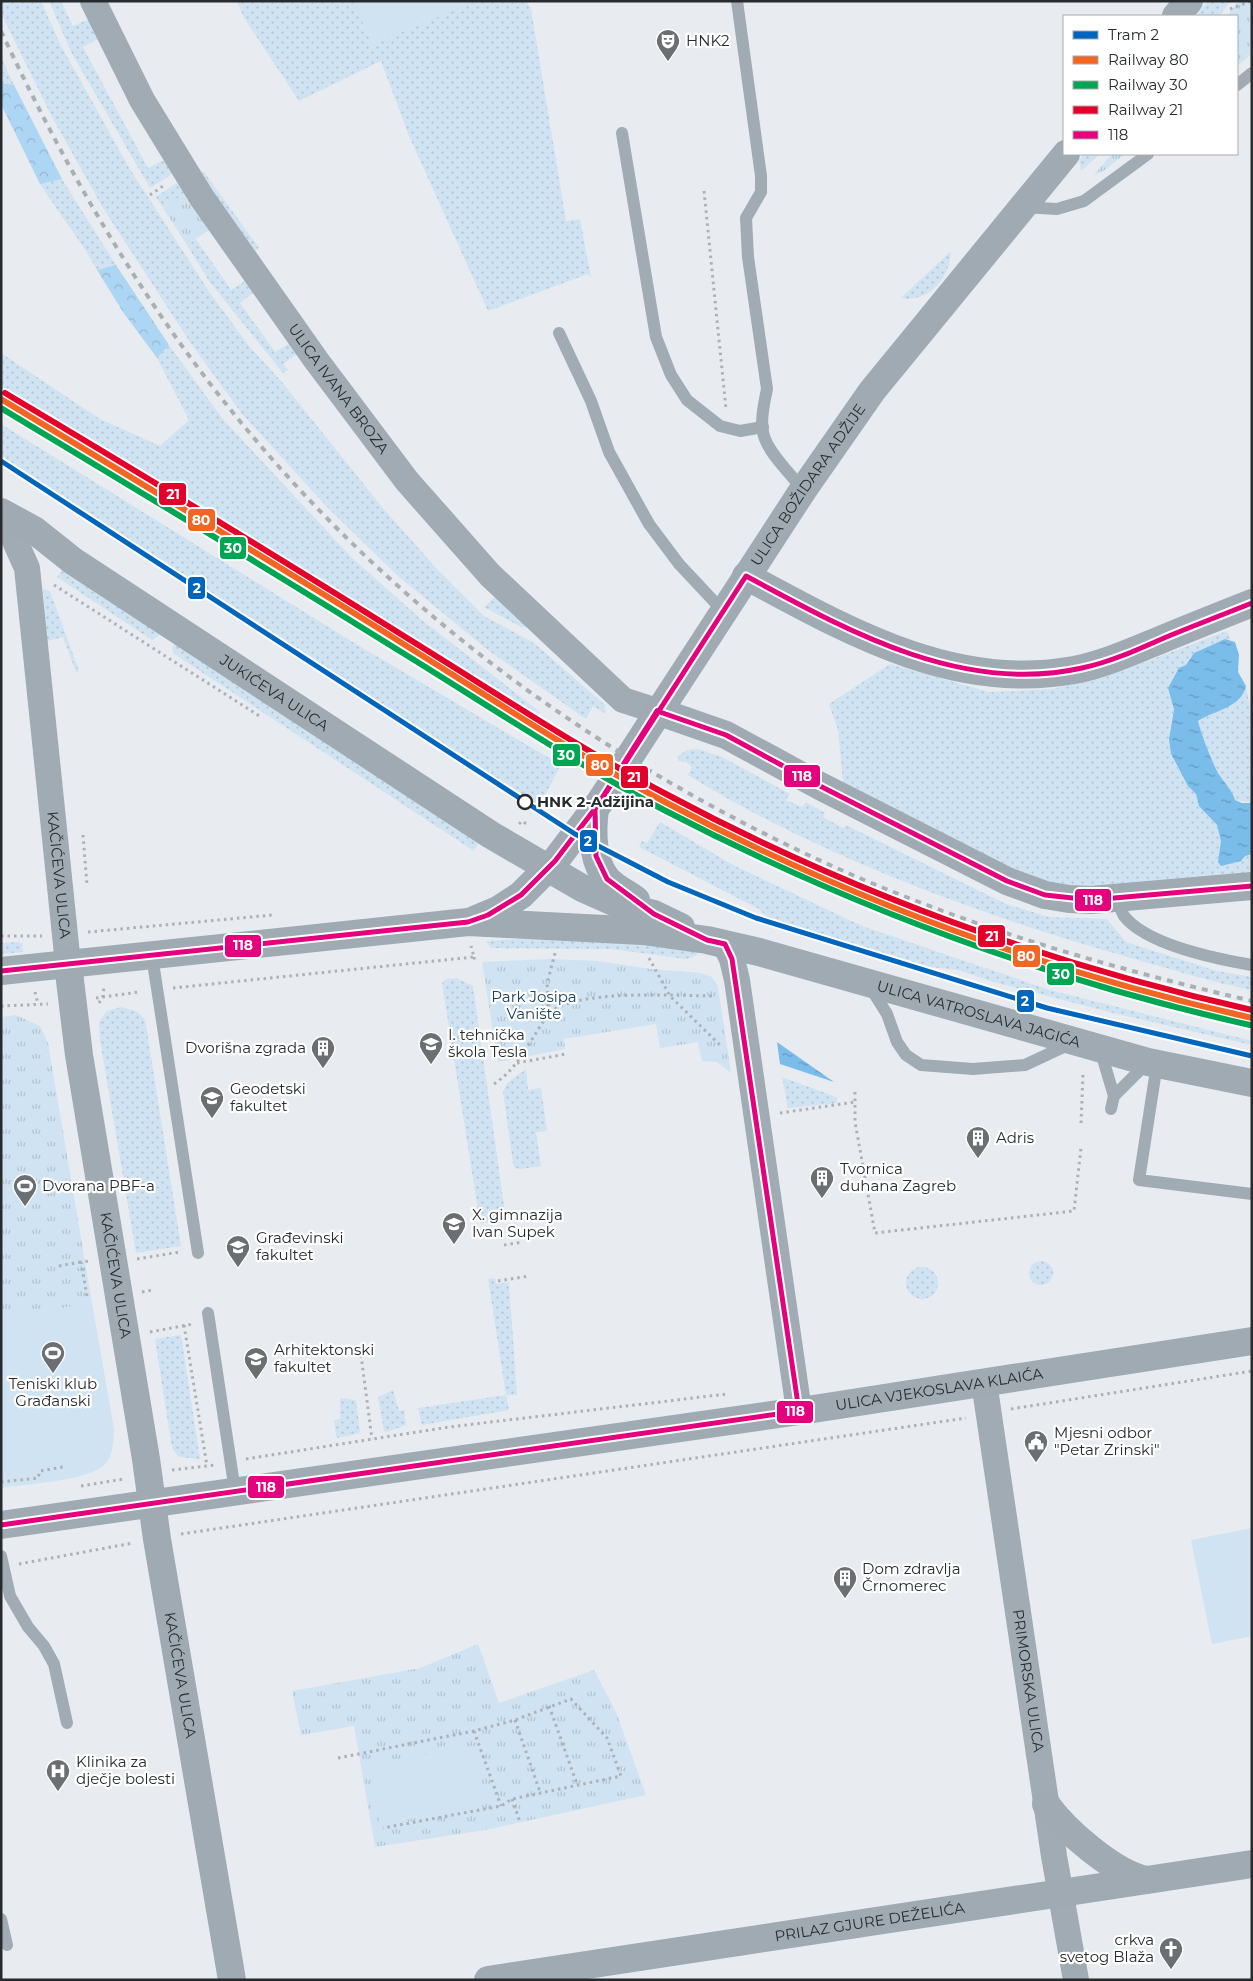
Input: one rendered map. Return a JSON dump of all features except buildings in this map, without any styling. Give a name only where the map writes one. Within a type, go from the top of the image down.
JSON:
[{"type":"street","name":"ULICA IVANA BROZA","points":[[93,1],[142,100],[202,198],[348,404],[407,481],[490,575],[622,700],[634,706],[657,711]]},
{"type":"street","points":[[1177,15],[1189,1]]},
{"type":"street","name":"ULICA BOŽIDARA ADŽIJE","points":[[469,932],[488,915],[510,903],[531,887],[548,869],[595,810],[657,711],[746,576],[872,391],[956,286],[1065,155]]},
{"type":"street","name":"JUKIĆEVA ULICA","points":[[1,512],[34,530],[73,561],[491,834],[548,869],[612,902],[654,914]]},
{"type":"street","name":"KAČIĆEVA ULICA","points":[[1,518],[37,574],[68,964],[85,1094],[232,1980]]},
{"type":"street","points":[[37,574],[29,563],[43,555],[51,554],[73,561]]},
{"type":"street","points":[[746,576],[857,633],[901,653],[928,662],[1000,674],[1048,674],[1076,670],[1127,654],[1252,603]]},
{"type":"street","points":[[657,711],[726,735],[820,786],[1007,881],[1045,895],[1069,899],[1117,898],[1252,886]]},
{"type":"street","points":[[595,810],[594,844],[596,856],[603,872],[613,884],[654,914],[716,942],[732,959],[737,980],[800,1411]]},
{"type":"street","points":[[1,971],[152,956],[469,932],[643,931],[716,942]]},
{"type":"street","name":"ULICA VATROSLAVA JAGIĆA","points":[[716,942],[786,959],[867,984],[1152,1063],[1252,1083]]},
{"type":"street","name":"ULICA VJEKOSLAVA KLAIĆA","points":[[1,1525],[800,1411],[1252,1341]]},
{"type":"street","name":"PRIMORSKA ULICA","points":[[984,1382],[1046,1804],[1076,1980]]},
{"type":"street","points":[[1046,1804],[1061,1824],[1087,1845],[1127,1873],[1147,1880]]},
{"type":"street","name":"PRILAZ GJURE DEŽELIĆA","points":[[488,1980],[1252,1864]]},
{"type":"lane","points":[[737,1],[761,176],[761,192],[746,218],[748,257],[767,389],[763,409],[763,427],[765,439],[803,490]]},
{"type":"lane","points":[[1238,83],[1252,73]]},
{"type":"lane","points":[[622,133],[656,337],[671,375],[687,400],[720,426],[740,431],[763,427]]},
{"type":"lane","points":[[1022,208],[1057,209],[1084,202],[1147,155]]},
{"type":"lane","points":[[560,333],[591,401],[608,452],[649,524],[679,564],[723,611]]},
{"type":"lane","points":[[1117,898],[1124,915],[1136,927],[1158,938],[1206,957],[1252,965]]},
{"type":"lane","points":[[152,956],[198,1254]]},
{"type":"lane","points":[[867,984],[887,1014],[897,1042],[906,1055],[921,1065],[973,1069],[1025,1065],[1087,1045],[1114,1096]]},
{"type":"lane","points":[[1111,1110],[1114,1096],[1152,1063]]},
{"type":"lane","points":[[1152,1063],[1139,1180],[1252,1194]]},
{"type":"lane","points":[[208,1313],[235,1491]]},
{"type":"lane","points":[[2,1562],[10,1596],[28,1627],[44,1646],[54,1664],[67,1723]]},
{"type":"lane","points":[[1,1919],[7,1945]]},
{"type":"path","points":[[1230,9],[1251,1]]},
{"type":"path","points":[[150,195],[170,182]]},
{"type":"path","points":[[704,190],[727,417]]},
{"type":"path","points":[[37,574],[263,718]]},
{"type":"path","points":[[84,932],[280,914]]},
{"type":"path","points":[[469,932],[475,963]]},
{"type":"path","points":[[1,936],[44,936]]},
{"type":"path","points":[[549,1014],[546,984],[555,953]]},
{"type":"path","points":[[229,981],[474,957]]},
{"type":"path","points":[[649,958],[670,996],[724,1048]]},
{"type":"path","points":[[103,996],[104,982]]},
{"type":"path","points":[[35,990],[38,1004]]},
{"type":"path","points":[[494,1084],[518,1063],[549,1014],[566,1004],[617,995],[722,996]]},
{"type":"path","points":[[1,1006],[49,1004]]},
{"type":"path","points":[[518,1063],[566,1054]]},
{"type":"path","points":[[1081,1123],[1083,1074]]},
{"type":"path","points":[[855,1092],[856,1122],[875,1233],[1074,1210],[1081,1148]]},
{"type":"path","points":[[772,1114],[856,1102]]},
{"type":"path","points":[[240,1105],[250,1104]]},
{"type":"path","points":[[504,1245],[523,1242]]},
{"type":"path","points":[[132,1260],[180,1252]]},
{"type":"path","points":[[59,1266],[92,1260]]},
{"type":"path","points":[[81,1262],[87,1296]]},
{"type":"path","points":[[498,1281],[529,1276]]},
{"type":"path","points":[[145,1333],[191,1325]]},
{"type":"path","points":[[184,1326],[207,1466]]},
{"type":"path","points":[[361,1355],[372,1439]]},
{"type":"path","points":[[1006,1411],[1252,1371]]},
{"type":"path","points":[[174,1470],[540,1415],[560,1415],[731,1393]]},
{"type":"path","points":[[174,1537],[201,1531],[926,1423],[966,1418],[972,1420]]},
{"type":"path","points":[[1,1482],[38,1478],[40,1471],[63,1467]]},
{"type":"path","points":[[2,1562],[140,1542]]},
{"type":"path","points":[[338,1758],[474,1731],[515,1720],[572,1699],[607,1738],[621,1776],[540,1792],[512,1799],[501,1806],[384,1828]]},
{"type":"path","points":[[550,1706],[577,1784]]},
{"type":"path","points":[[515,1720],[540,1792]]},
{"type":"path","points":[[474,1731],[501,1806]]},
{"type":"path","points":[[512,1799],[520,1822]]},
{"type":"green space","points":[[1,1],[41,1],[60,44],[128,166],[210,293],[249,346],[281,381],[382,507],[436,568],[484,616],[534,643],[605,705],[606,714],[593,706],[586,719],[489,651],[398,576],[328,508],[242,414],[190,342],[103,208],[52,117],[1,13]]},
{"type":"green space","points":[[49,1],[61,1],[73,26],[89,19],[98,39],[83,47],[148,168],[164,160],[172,174],[150,188],[71,52]]},
{"type":"green space","points":[[237,1],[526,1],[531,9],[566,221],[580,219],[591,278],[588,274],[488,311],[409,136],[381,61],[299,101],[244,18]]},
{"type":"green space","points":[[354,1],[476,1],[372,45]]},
{"type":"green space","points":[[1208,1],[1231,1],[1220,15],[1197,15]]},
{"type":"green space","points":[[1239,1],[1252,1],[1252,54],[1238,65],[1238,15],[1228,15]]},
{"type":"green space","points":[[1,57],[14,85],[1,83]]},
{"type":"green space","points":[[1,83],[14,85],[62,179],[40,184],[1,104]]},
{"type":"green space","points":[[1083,155],[1099,155],[1081,171],[1079,160]]},
{"type":"green space","points":[[1111,155],[1124,155],[1102,172],[1094,175]]},
{"type":"green space","points":[[204,172],[259,248],[253,252],[199,175]]},
{"type":"green space","points":[[62,179],[116,265],[97,270],[40,184]]},
{"type":"green space","points":[[178,182],[185,193],[163,208],[156,197]]},
{"type":"green space","points":[[185,193],[209,230],[187,245],[163,208]]},
{"type":"green space","points":[[196,239],[231,290],[245,281],[254,292],[240,303],[275,352],[290,343],[298,353],[283,364],[288,370],[283,373],[209,281],[187,245]]},
{"type":"green space","points":[[951,251],[947,270],[936,286],[920,297],[911,299],[901,298]]},
{"type":"green space","points":[[116,265],[169,345],[157,358],[123,312],[97,270]]},
{"type":"green space","points":[[169,345],[222,418],[351,557],[422,620],[540,712],[537,715],[1,388],[1,353],[100,419],[160,446],[189,420],[157,358]]},
{"type":"green space","points":[[1,424],[351,641],[561,765],[539,806],[1,463]]},
{"type":"green space","points":[[63,569],[162,633],[152,640],[57,577]]},
{"type":"green space","points":[[43,589],[50,591],[79,671],[76,672],[63,637],[47,641]]},
{"type":"green space","points":[[496,596],[527,627],[521,627],[484,607]]},
{"type":"green space","points":[[1227,631],[1231,639],[1217,642],[1194,653],[1189,659],[1172,716],[1169,739],[1171,754],[1176,765],[1196,794],[1199,806],[1217,825],[1221,841],[1221,854],[1252,854],[1252,874],[1068,889],[1029,880],[844,793],[838,730],[829,704],[890,664],[989,692],[1053,689],[1121,671]]},
{"type":"green space","points":[[175,642],[480,840],[474,851],[174,654],[172,649]]},
{"type":"green space","points":[[1246,686],[1252,717],[1252,803],[1235,800],[1212,762],[1198,721],[1233,704],[1239,699]]},
{"type":"green space","points":[[698,749],[722,757],[790,794],[786,800],[802,807],[806,802],[825,813],[823,817],[843,828],[846,825],[1006,904],[1049,917],[1107,919],[1126,942],[1217,971],[1252,977],[1252,990],[1176,971],[1017,923],[903,882],[847,858],[739,805],[688,775],[692,767],[686,762],[678,761],[678,756],[687,750]]},
{"type":"green space","points":[[660,822],[733,865],[862,926],[1050,990],[1252,1041],[1252,1045],[1109,1012],[990,981],[959,970],[920,966],[811,933],[766,916],[759,909],[639,847],[642,841],[647,843]]},
{"type":"green space","points":[[544,937],[628,942],[698,952],[696,956],[686,959],[611,949],[491,948],[486,941]]},
{"type":"green space","points":[[19,942],[22,944],[23,952],[1,954],[1,943]]},
{"type":"green space","name":"Park Josipa Vanište","points":[[550,959],[598,961],[651,969],[701,973],[712,977],[718,987],[731,1073],[717,1062],[702,1061],[698,1042],[660,1048],[656,1024],[564,1039],[565,1049],[498,1062],[482,962]]},
{"type":"green space","points":[[456,978],[473,986],[506,1220],[480,1223],[442,983],[446,979]]},
{"type":"green space","points":[[121,1007],[136,1011],[145,1019],[181,1246],[136,1253],[100,1040],[99,1022],[107,1011]]},
{"type":"green space","points":[[16,1015],[40,1026],[48,1043],[92,1303],[1,1319],[1,1017]]},
{"type":"green space","points":[[526,1069],[528,1090],[541,1088],[547,1131],[536,1132],[541,1166],[521,1169],[515,1168],[513,1163],[503,1092],[507,1083]]},
{"type":"green space","points":[[782,1077],[831,1095],[837,1098],[837,1103],[788,1108]]},
{"type":"green space","points":[[1041,1261],[1050,1264],[1053,1273],[1050,1282],[1041,1285],[1032,1282],[1029,1273],[1032,1264]]},
{"type":"green space","points":[[922,1267],[933,1272],[938,1283],[933,1294],[922,1299],[911,1294],[906,1283],[911,1272]]},
{"type":"green space","points":[[495,1278],[496,1284],[509,1282],[517,1395],[506,1395],[488,1279]]},
{"type":"green space","name":"Teniski klub Građanski","points":[[92,1303],[114,1429],[113,1447],[109,1459],[98,1469],[73,1478],[1,1488],[1,1319]]},
{"type":"green space","points":[[181,1335],[200,1459],[179,1457],[172,1448],[155,1339]]},
{"type":"green space","points":[[393,1390],[399,1411],[404,1410],[406,1425],[386,1432],[384,1431],[378,1397]]},
{"type":"green space","points":[[506,1395],[509,1410],[422,1425],[418,1408]]},
{"type":"green space","points":[[340,1398],[356,1400],[360,1433],[338,1438],[336,1436],[334,1420],[340,1419]]},
{"type":"green space","points":[[1252,1528],[1252,1636],[1212,1644],[1191,1540]]},
{"type":"green space","points":[[478,1644],[499,1703],[594,1670],[616,1712],[646,1795],[485,1830],[375,1847],[354,1726],[301,1735],[292,1691],[420,1668]]},
{"type":"green space","points":[[472,1746],[483,1805],[380,1825],[369,1765]]},
{"type":"water","points":[[1225,639],[1235,642],[1239,655],[1238,672],[1246,686],[1239,699],[1233,704],[1198,721],[1215,768],[1235,800],[1242,803],[1252,803],[1252,854],[1245,856],[1241,861],[1221,866],[1218,862],[1221,841],[1217,825],[1199,806],[1196,794],[1188,786],[1171,754],[1169,739],[1174,709],[1168,688],[1179,668],[1186,665],[1194,653]]},
{"type":"water","points":[[777,1042],[834,1082],[780,1064]]},
{"type":"railway","points":[[1,31],[55,139],[114,243],[146,294],[216,391],[254,438],[316,507],[383,572],[453,633],[527,690],[604,742],[684,790],[766,834],[850,874],[948,913],[1048,946],[1150,976],[1252,1001]]},
{"type":"tram line","name":"2","points":[[1,461],[575,834],[668,882],[756,918],[1047,1008],[1252,1056]]},
{"type":"rail line","name":"21","points":[[5,393],[257,545],[568,738],[633,776],[736,830],[879,894],[1026,948],[1176,992],[1252,1010]]},
{"type":"rail line","name":"80","points":[[1,399],[153,490],[566,745],[632,784],[735,838],[806,871],[878,901],[1025,955],[1100,979],[1252,1018]]},
{"type":"rail line","name":"30","points":[[1,408],[151,498],[563,753],[630,792],[734,845],[877,909],[950,937],[1098,986],[1173,1007],[1250,1025]]},
{"type":"transit line","name":"118","points":[[1,971],[468,922],[488,915],[521,895],[555,861],[600,802],[746,576],[825,617],[907,653],[950,665],[993,673],[1037,674],[1082,668],[1123,655],[1252,603]]},
{"type":"transit line","name":"118","points":[[657,711],[726,735],[820,786],[1007,881],[1045,895],[1091,900],[1252,886]]},
{"type":"transit line","name":"118","points":[[1,1525],[799,1411],[732,959],[725,944],[707,940],[654,914],[607,879],[596,856],[595,809],[657,711]]},
{"type":"place","name":"HNK2","points":[[668,62]]},
{"type":"place","name":"HNK 2-Adžijina","points":[[525,802]]},
{"type":"place","name":"I. tehnička škola Tesla","points":[[431,1065]]},
{"type":"place","name":"Dvorišna zgrada","points":[[323,1069]]},
{"type":"place","name":"Geodetski fakultet","points":[[212,1119]]},
{"type":"place","name":"Adris","points":[[978,1159]]},
{"type":"place","name":"Tvornica duhana Zagreb","points":[[822,1199]]},
{"type":"place","name":"Dvorana PBF-a","points":[[25,1207]]},
{"type":"place","name":"X. gimnazija Ivan Supek","points":[[454,1245]]},
{"type":"place","name":"Građevinski fakultet","points":[[238,1268]]},
{"type":"place","name":"Teniski klub Građanski","points":[[53,1374]]},
{"type":"place","name":"Arhitektonski fakultet","points":[[256,1380]]},
{"type":"place","name":"Mjesni odbor \"Petar Zrinski\"","points":[[1036,1463]]},
{"type":"place","name":"Dom zdravlja Črnomerec","points":[[845,1599]]},
{"type":"place","name":"Klinika za dječje bolesti","points":[[58,1792]]},
{"type":"place","name":"crkva svetog Blaža","points":[[1171,1970]]}]
